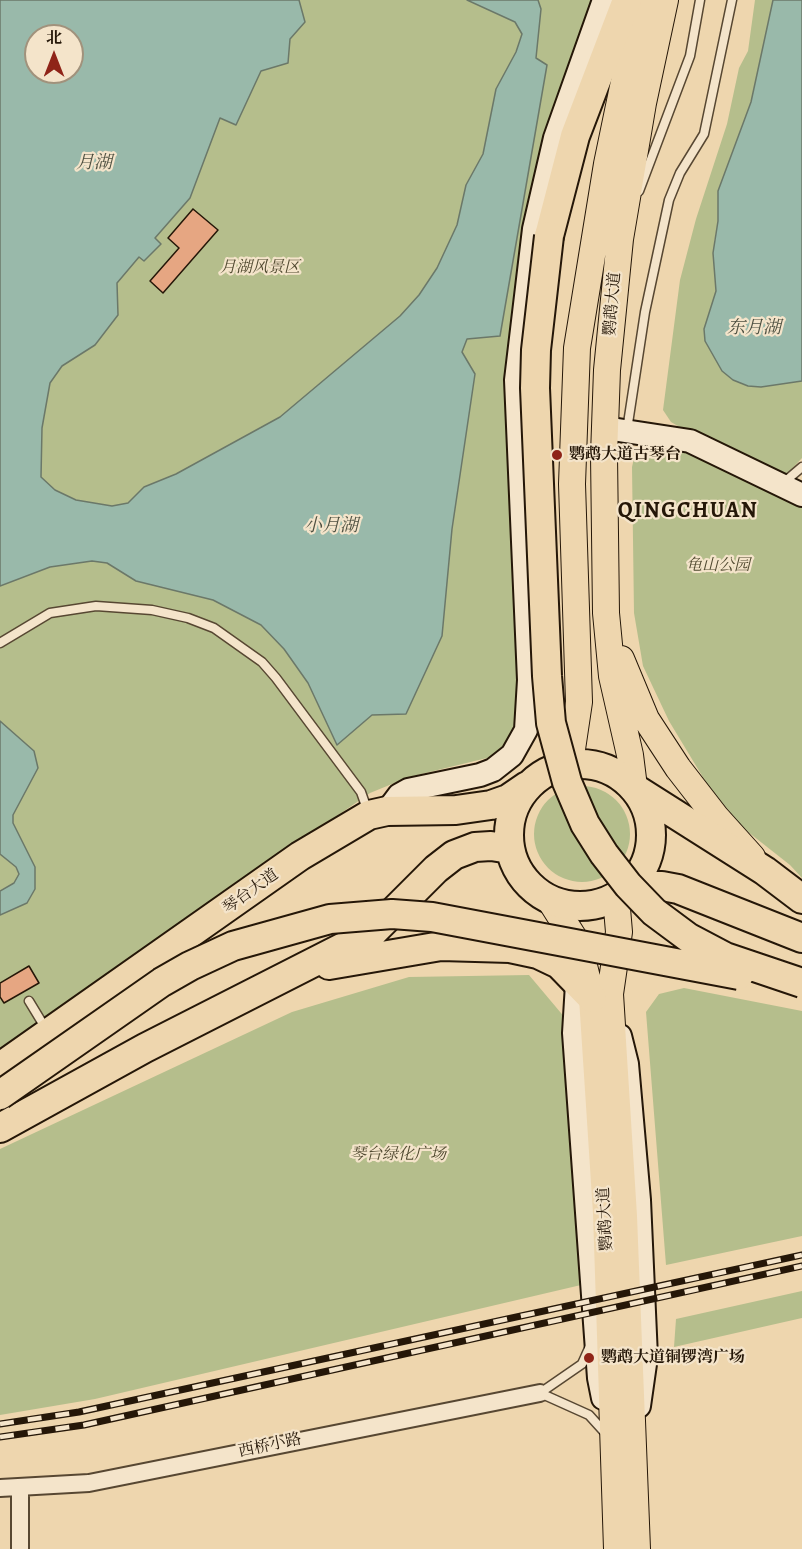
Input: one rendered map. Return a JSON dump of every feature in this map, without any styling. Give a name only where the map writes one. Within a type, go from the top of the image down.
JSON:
[{"type":"highway","points":[[627,0],[575,136],[549,236],[536,350],[535,388],[551,723],[567,782],[585,824],[628,885],[654,912],[689,938],[725,957],[802,985]]},
{"type":"highway","points":[[556,767],[577,763],[598,765],[618,774],[634,787],[765,871],[802,899]]},
{"type":"highway","name":"琴台大道","points":[[0,1066],[300,856],[378,813],[456,810],[491,805],[508,799],[556,767]]},
{"type":"highway","points":[[527,786],[514,806],[508,828],[510,851],[524,880],[550,900],[583,906],[623,891],[662,886],[678,889],[802,938]]},
{"type":"highway","points":[[623,891],[643,869],[651,848],[651,826],[646,805],[634,787]]},
{"type":"highway","points":[[0,1128],[145,1048],[373,932],[436,869],[454,855],[475,847],[491,846],[510,849],[510,851]]},
{"type":"highway","points":[[0,1095],[162,982],[190,966],[233,946],[330,919],[392,914],[432,916],[802,985]]},
{"type":"highway","points":[[298,970],[400,951],[474,945],[538,954],[559,964],[593,992]]},
{"type":"main road","points":[[378,813],[408,790],[480,776],[493,770],[512,755],[526,730],[529,689],[516,380],[534,230],[555,138],[604,0]]},
{"type":"main road","name":"鹦鹉大道","points":[[556,767],[572,749],[577,728],[580,672],[572,484],[577,348],[607,164],[641,0]]},
{"type":"main road","name":"鹦鹉大道","points":[[606,613],[614,439],[612,304],[620,238],[643,103],[665,0]]},
{"type":"main road","points":[[614,439],[690,441],[796,490]]},
{"type":"main road","points":[[606,613],[612,676],[630,755],[634,787]]},
{"type":"main road","points":[[606,613],[628,680],[646,719],[710,809],[765,871]]},
{"type":"main road","name":"鹦鹉大道","points":[[593,992],[618,932],[623,891]]},
{"type":"main road","name":"鹦鹉大道","points":[[550,900],[579,946],[593,992],[619,1450],[616,1549]]},
{"type":"main road","points":[[593,992],[574,1032],[599,1378],[619,1450]]},
{"type":"main road","points":[[593,992],[627,1064],[639,1200],[646,1358],[619,1450]]},
{"type":"main road","name":"鹦鹉大道","points":[[619,1450],[638,1549]]},
{"type":"street","name":"西桥小路","points":[[0,1488],[89,1484],[540,1393]]},
{"type":"street","points":[[20,1488],[20,1549]]},
{"type":"lane","points":[[620,238],[672,109],[690,56],[700,0]]},
{"type":"lane","points":[[614,439],[645,312],[665,216],[680,173],[698,146],[706,126],[732,0]]},
{"type":"lane","points":[[796,490],[802,467]]},
{"type":"lane","points":[[0,644],[50,613],[96,606],[152,610],[189,618],[214,628],[262,662],[378,813]]},
{"type":"lane","points":[[29,1001],[49,1033]]},
{"type":"lane","points":[[540,1393],[582,1364],[596,1333]]},
{"type":"lane","points":[[540,1393],[589,1415],[619,1450]]},
{"type":"green space","name":"月湖风景区","points":[[0,0],[597,0],[565,88],[524,685],[516,728],[502,750],[491,757],[409,777],[370,793],[0,1050]]},
{"type":"green space","points":[[755,0],[773,0],[751,102],[718,199],[718,221],[714,244],[716,291],[704,335],[722,371],[748,386],[802,381],[802,458],[786,475],[683,429],[671,422],[663,410],[680,280],[696,219],[727,124],[739,68],[748,51]]},
{"type":"green space","name":"龟山公园","points":[[666,440],[802,503],[802,878],[790,865],[743,828],[707,784],[669,721],[643,666],[634,613],[632,467],[635,454],[643,444]]},
{"type":"green space","points":[[582,786],[600,790],[616,800],[626,816],[630,834],[626,852],[616,868],[600,878],[582,882],[564,878],[548,868],[538,852],[534,834],[538,816],[548,800],[564,790]]},
{"type":"green space","name":"琴台绿化广场","points":[[529,975],[566,1019],[581,1285],[95,1399],[0,1415],[0,1149],[292,1012],[409,977]]},
{"type":"green space","points":[[684,988],[802,1011],[802,1236],[666,1265],[646,1012],[659,994]]},
{"type":"green space","points":[[802,1291],[802,1318],[674,1347],[676,1319]]},
{"type":"water","points":[[0,0],[299,0],[305,22],[290,39],[288,63],[261,71],[236,125],[220,118],[190,198],[155,238],[161,244],[144,261],[139,257],[117,283],[118,315],[95,345],[62,366],[50,383],[42,428],[41,477],[55,490],[76,500],[112,506],[128,503],[144,487],[176,474],[280,417],[400,316],[419,295],[437,268],[457,225],[466,185],[483,154],[496,89],[516,52],[522,34],[515,22],[467,0],[538,0],[541,9],[536,58],[547,65],[500,336],[467,339],[462,352],[475,374],[452,529],[442,636],[406,714],[372,715],[337,745],[308,683],[284,649],[261,625],[213,600],[136,581],[107,563],[92,561],[50,567],[0,586]]},
{"type":"water","name":"东月湖","points":[[773,0],[802,0],[802,381],[761,387],[748,386],[733,380],[722,371],[705,341],[704,329],[716,291],[713,253],[718,221],[718,191],[751,102]]},
{"type":"water","points":[[0,721],[34,751],[38,768],[13,815],[13,823],[35,867],[35,889],[27,903],[0,915],[0,891],[14,883],[19,874],[16,867],[0,854]]},
{"type":"building","points":[[193,209],[218,230],[163,293],[150,281],[179,248],[168,238]]},
{"type":"building","points":[[29,966],[39,983],[4,1003],[0,997],[0,983]]},
{"type":"railway","points":[[0,1424],[79,1412],[802,1255]]},
{"type":"railway","points":[[0,1437],[84,1425],[802,1266]]},
{"type":"place","name":"鹦鹉大道古琴台","points":[[557,455]]},
{"type":"place","name":"鹦鹉大道铜锣湾广场","points":[[589,1358]]},
{"type":"district","name":"QINGCHUAN","points":[[688,512]]},
{"type":"water label","name":"月湖","points":[[94,164]]},
{"type":"water label","name":"小月湖","points":[[331,527]]}]
